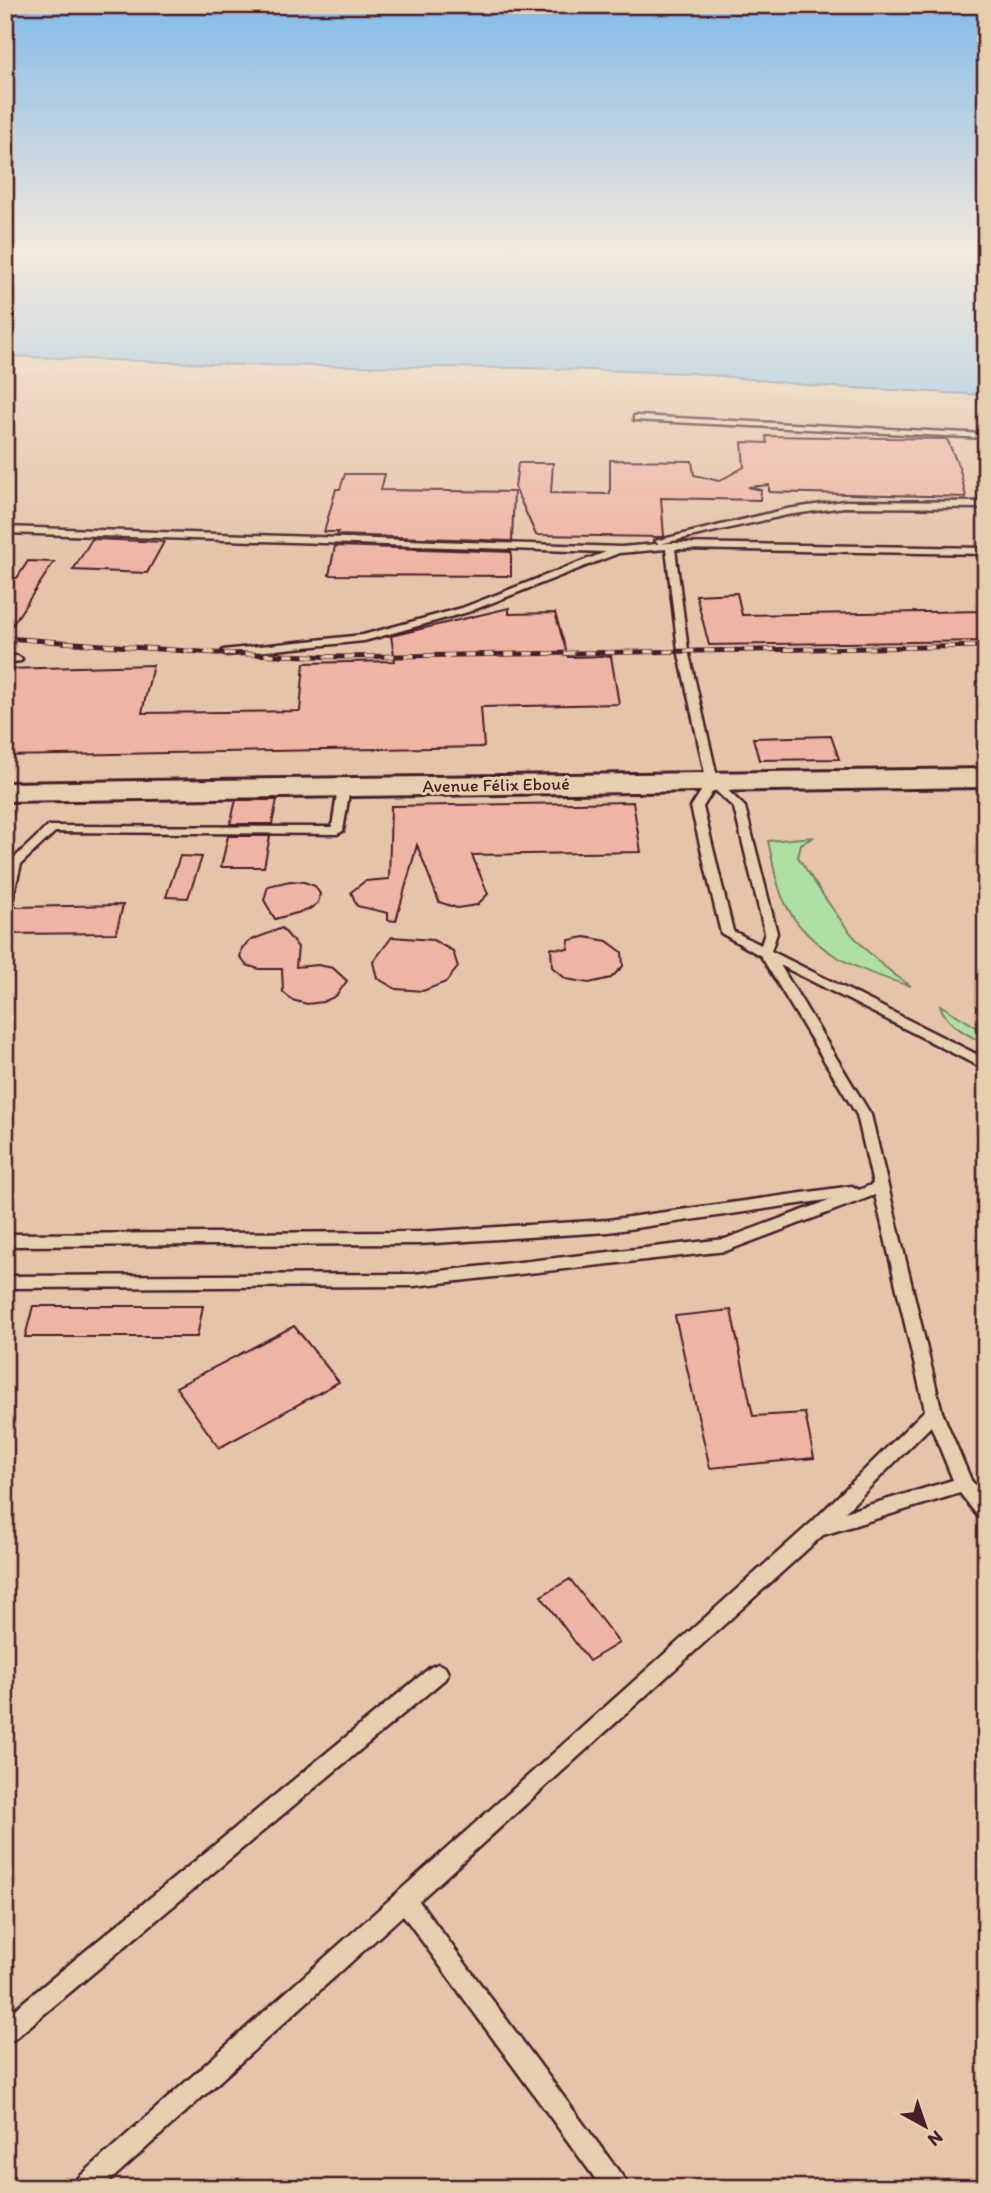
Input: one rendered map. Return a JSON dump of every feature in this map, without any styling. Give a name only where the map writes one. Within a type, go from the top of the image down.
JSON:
[{"type":"street","name":"Avenue Félix Eboué","points":[[5,792],[986,778]]},
{"type":"lane","points":[[637,418],[986,436]]},
{"type":"lane","points":[[227,652],[364,638],[465,610],[621,550],[787,512],[844,504],[986,505]]},
{"type":"lane","points":[[5,530],[621,550],[670,547],[986,551]]},
{"type":"lane","points":[[670,547],[683,650],[713,782],[739,807],[771,933],[765,951],[864,1115],[934,1412],[964,1484],[986,1514]]},
{"type":"lane","points":[[5,660],[17,659]]},
{"type":"lane","points":[[713,782],[697,807],[727,933],[986,1065]]},
{"type":"lane","points":[[5,905],[15,863],[52,828],[337,831],[344,787]]},
{"type":"lane","points":[[5,1240],[419,1238],[595,1227],[881,1187]]},
{"type":"lane","points":[[5,1282],[414,1280],[726,1245],[881,1187]]},
{"type":"lane","points":[[84,2188],[818,1528],[934,1412]]},
{"type":"lane","points":[[818,1528],[964,1484]]},
{"type":"lane","points":[[5,2032],[438,1673]]},
{"type":"lane","points":[[405,1900],[617,2188]]},
{"type":"shaded area","points":[[5,371],[782,391],[896,407],[986,410],[986,2188],[5,2188]]},
{"type":"green space","points":[[814,837],[801,844],[798,857],[860,944],[911,986],[857,967],[840,958],[823,948],[796,921],[780,890],[768,841]]},
{"type":"green space","points":[[940,1005],[986,1033],[986,1045],[952,1024]]},
{"type":"water","points":[[14,356],[986,356],[986,395],[815,386],[691,373],[244,365]]},
{"type":"building","points":[[766,436],[947,439],[960,470],[966,497],[769,492],[769,485],[748,487],[761,490],[760,500],[661,498],[664,536],[661,537],[536,535],[515,488],[518,463],[553,463],[551,493],[610,494],[610,460],[692,461],[694,475],[719,481],[744,467],[742,442],[767,443]]},
{"type":"building","points":[[345,474],[385,474],[381,490],[514,492],[512,541],[337,535],[338,532],[324,532],[336,489],[340,489]]},
{"type":"building","points":[[92,539],[164,542],[147,573],[73,570]]},
{"type":"building","points":[[335,546],[511,552],[511,576],[329,575]]},
{"type":"building","points":[[28,561],[54,562],[5,636],[5,577],[17,578]]},
{"type":"building","points":[[737,593],[742,615],[986,611],[986,641],[709,645],[696,595]]},
{"type":"building","points":[[509,608],[509,614],[555,613],[568,657],[611,656],[619,704],[481,707],[484,747],[5,756],[5,669],[153,665],[142,713],[300,711],[304,663],[395,661],[391,636]]},
{"type":"building","points":[[831,736],[839,759],[759,760],[753,738]]},
{"type":"building","points":[[236,800],[277,800],[272,824],[230,824]]},
{"type":"building","points":[[633,802],[641,852],[472,855],[488,894],[477,905],[457,908],[439,902],[417,845],[396,921],[388,920],[388,913],[357,906],[351,892],[365,881],[389,879],[391,806]]},
{"type":"building","points":[[228,836],[270,836],[264,867],[221,867]]},
{"type":"building","points":[[180,856],[202,857],[188,898],[166,897]]},
{"type":"building","points":[[290,881],[315,886],[320,894],[318,903],[308,910],[275,919],[264,900],[268,886]]},
{"type":"building","points":[[123,905],[116,933],[5,934],[5,911],[13,907]]},
{"type":"building","points":[[282,928],[298,947],[296,967],[318,965],[333,968],[347,981],[336,996],[323,1002],[307,1004],[292,1000],[283,992],[282,969],[259,969],[246,965],[240,957],[242,948],[251,940]]},
{"type":"building","points":[[392,937],[433,940],[453,951],[458,967],[446,982],[423,991],[396,989],[377,978],[373,962]]},
{"type":"building","points":[[585,937],[607,941],[622,952],[623,966],[611,978],[589,983],[566,979],[552,967],[551,948],[568,949],[569,940]]},
{"type":"building","points":[[33,1306],[203,1306],[197,1337],[25,1337]]},
{"type":"building","points":[[731,1310],[753,1416],[805,1413],[814,1458],[710,1468],[675,1316]]},
{"type":"building","points":[[294,1326],[339,1382],[219,1448],[176,1387]]},
{"type":"building","points":[[570,1579],[619,1643],[589,1661],[541,1596]]},
{"type":"railway","points":[[5,638],[215,653],[341,657],[986,646]]}]
